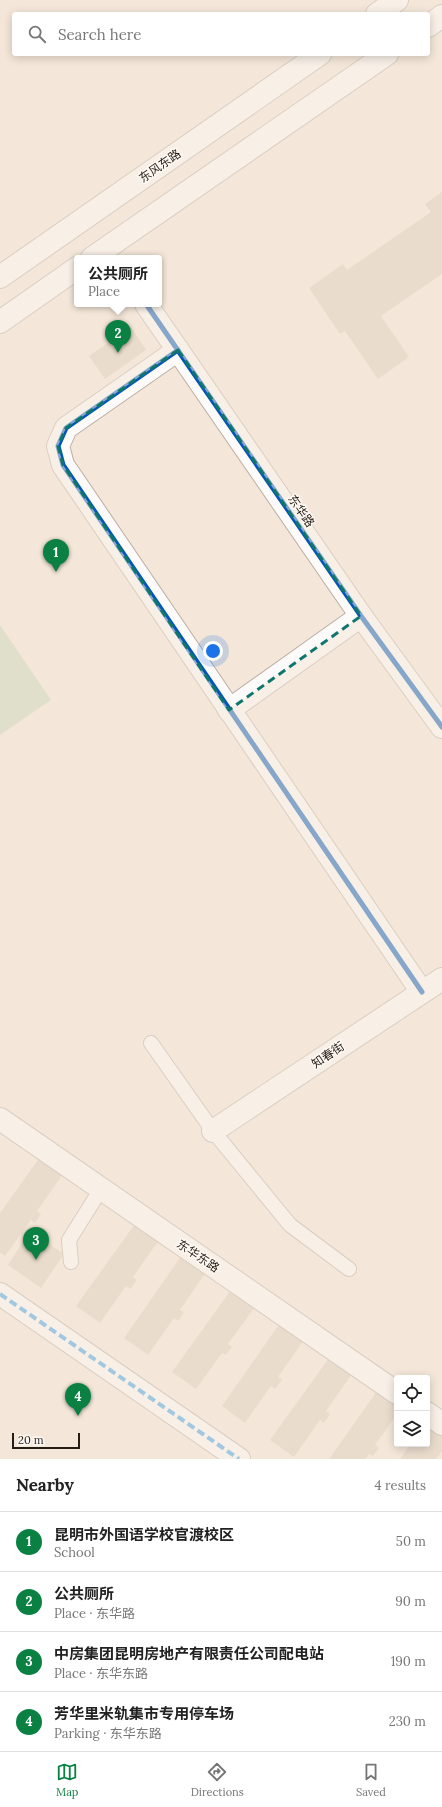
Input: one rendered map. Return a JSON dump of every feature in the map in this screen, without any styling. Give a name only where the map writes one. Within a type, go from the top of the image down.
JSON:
[{"type":"street","points":[[380,12],[397,0]]},
{"type":"street","points":[[430,25],[442,16]]},
{"type":"street","name":"东风东路","points":[[0,277],[317,56]]},
{"type":"street","points":[[104,254],[384,56]]},
{"type":"street","points":[[0,322],[74,270]]},
{"type":"street","name":"东华路","points":[[148,307],[361,616],[442,727]]},
{"type":"street","points":[[178,350],[66,428],[58,446],[63,465],[422,992]]},
{"type":"street","points":[[229,710],[361,616]]},
{"type":"street","name":"知春街","points":[[213,1131],[442,979]]},
{"type":"street","name":"东华东路","points":[[0,1119],[394,1391]]},
{"type":"street","points":[[0,1294],[239,1459]]},
{"type":"street","points":[[430,1415],[442,1424]]},
{"type":"lane","points":[[151,1043],[213,1131],[290,1225],[349,1269]]},
{"type":"lane","points":[[71,1262],[69,1240],[101,1189]]},
{"type":"highlighted area","points":[[178,350],[361,616],[229,710],[63,465],[58,446],[66,428]]},
{"type":"green space","points":[[0,625],[51,700],[0,735]]},
{"type":"building","points":[[442,192],[442,274],[381,316],[409,357],[378,379],[345,331],[340,334],[309,288],[343,264],[347,270],[431,212],[425,204]]},
{"type":"building","points":[[131,327],[146,350],[105,379],[89,356]]},
{"type":"building","points":[[40,1157],[63,1174],[37,1211],[41,1214],[35,1223],[31,1220],[5,1256],[0,1253],[0,1213]]},
{"type":"building","points":[[135,1224],[159,1240],[133,1277],[137,1280],[130,1289],[126,1286],[100,1323],[76,1306]]},
{"type":"building","points":[[30,1231],[64,1254],[41,1288],[8,1265]]},
{"type":"building","points":[[182,1255],[206,1272],[180,1310],[184,1312],[178,1321],[174,1318],[148,1355],[124,1338]]},
{"type":"building","points":[[231,1290],[255,1307],[228,1344],[232,1347],[226,1355],[222,1353],[196,1389],[172,1372]]},
{"type":"building","points":[[280,1323],[304,1340],[278,1377],[282,1380],[275,1389],[271,1386],[245,1423],[222,1406]]},
{"type":"building","points":[[329,1358],[352,1374],[326,1411],[330,1414],[324,1423],[320,1420],[294,1457],[270,1440]]},
{"type":"building","points":[[377,1391],[394,1403],[394,1418],[375,1445],[379,1448],[373,1456],[369,1454],[365,1459],[329,1459]]},
{"type":"building","points":[[430,1427],[442,1436],[442,1451],[436,1459],[400,1459],[409,1447],[430,1447]]},
{"type":"marked path","points":[[0,1294],[239,1459]]},
{"type":"cycle path","points":[[148,307],[361,616],[442,727]]},
{"type":"cycle path","points":[[178,350],[66,428],[58,446],[63,465],[422,992]]},
{"type":"place","name":"公共厕所","points":[[118,353]]},
{"type":"place","name":"昆明市外国语学校官渡校区","points":[[56,572]]},
{"type":"place","name":"中房集团昆明房地产有限责任公司配电站","points":[[36,1260]]},
{"type":"place","name":"芳华里米轨集市专用停车场","points":[[78,1416]]}]
